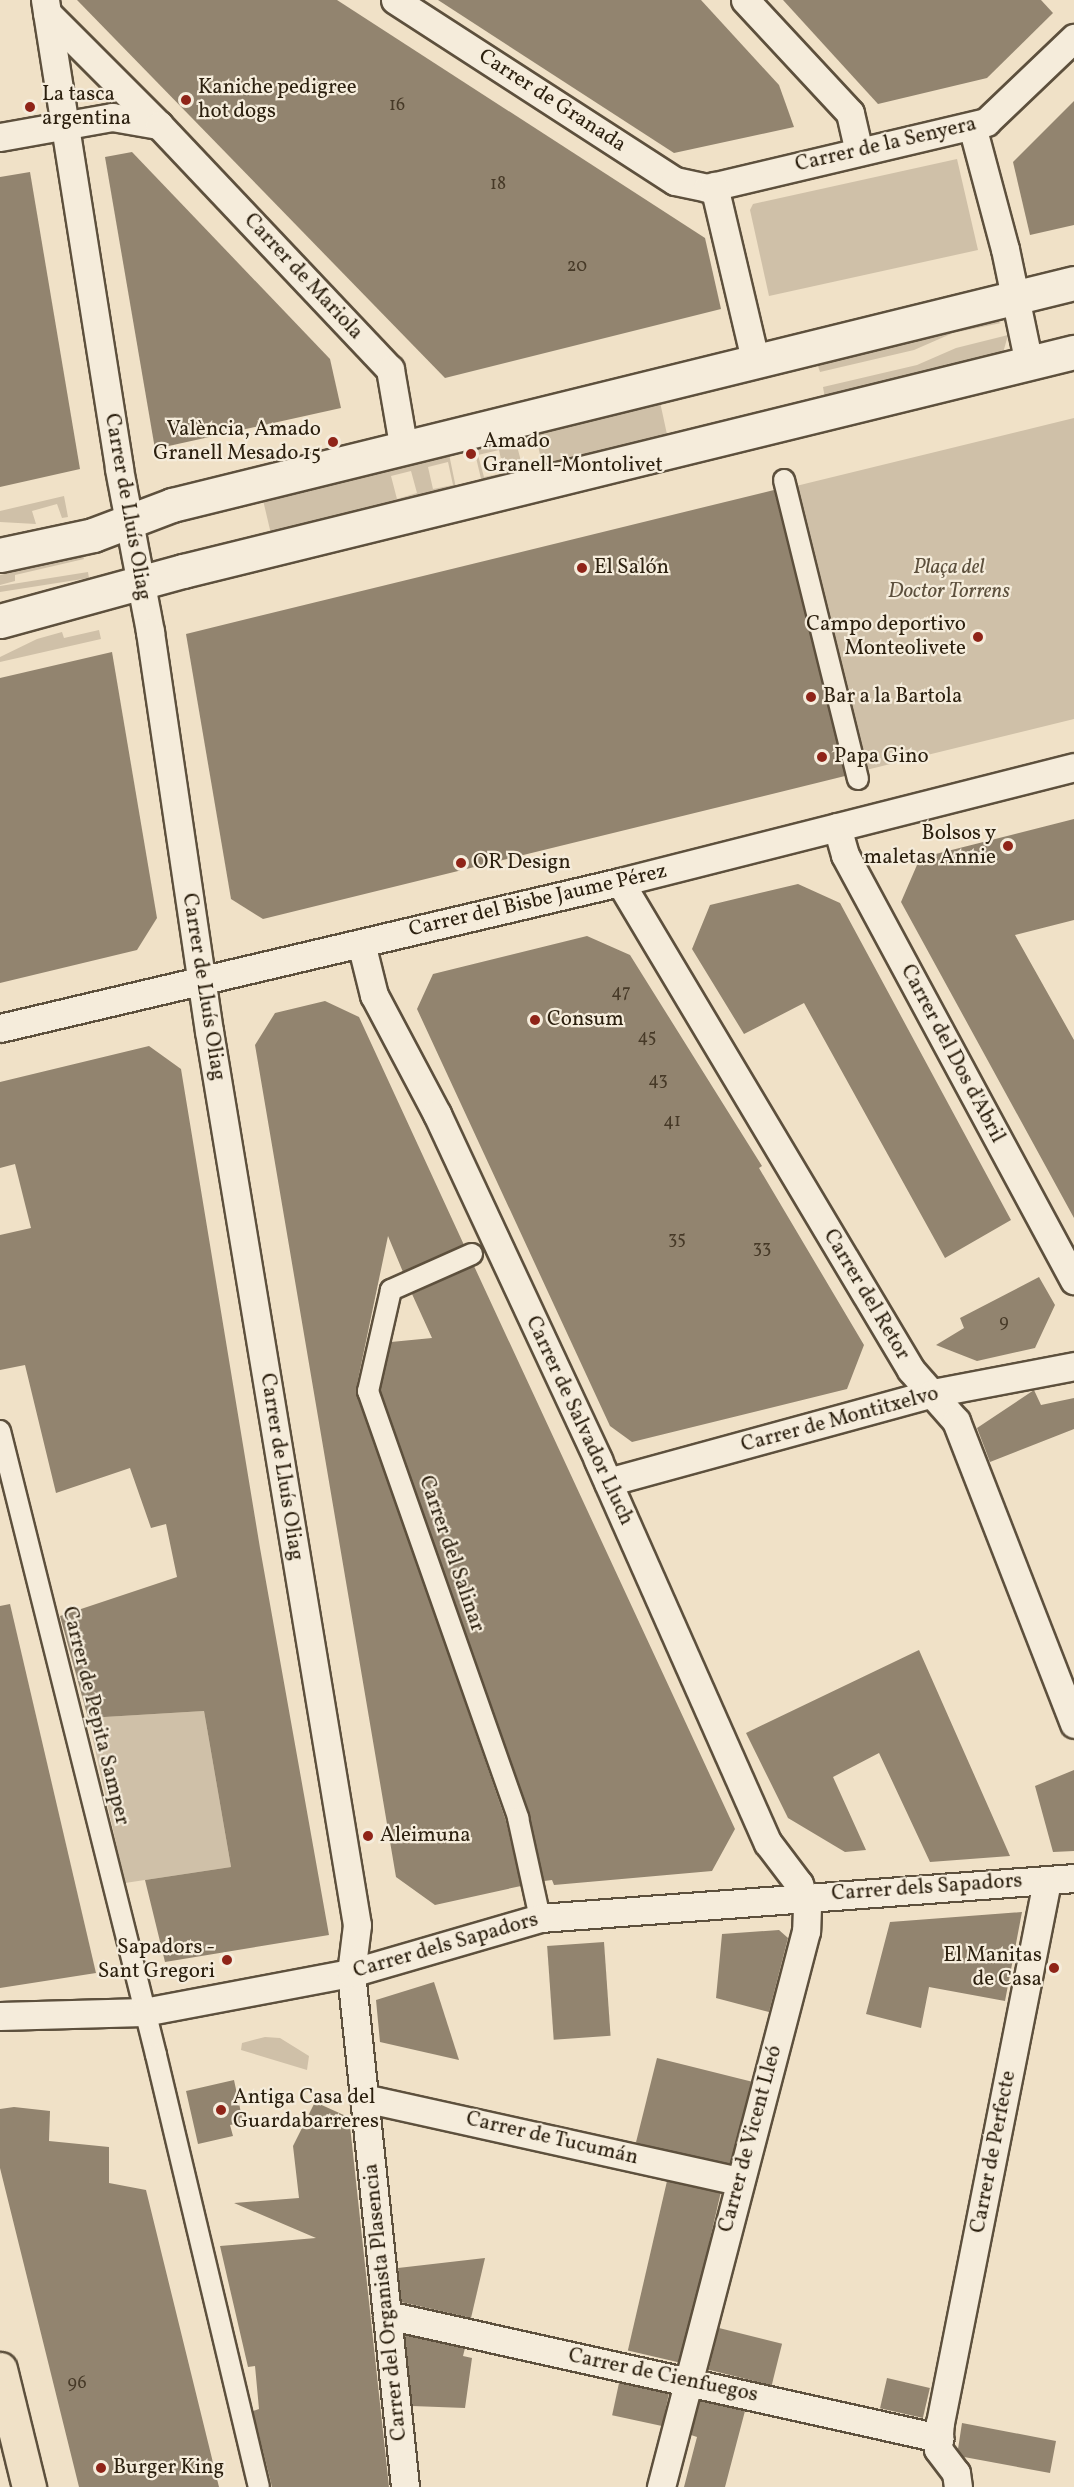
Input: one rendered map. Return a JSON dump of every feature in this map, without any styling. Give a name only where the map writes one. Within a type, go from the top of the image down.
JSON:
[{"type":"main road","points":[[0,555],[60,543],[128,522],[172,505],[404,450],[1074,283]]},
{"type":"main road","points":[[0,621],[140,583],[1074,352]]},
{"type":"main road","points":[[0,2369],[29,2487]]},
{"type":"street","name":"Carrer de Granada","points":[[395,0],[675,181],[689,186],[726,183]]},
{"type":"street","points":[[745,0],[850,113],[859,151]]},
{"type":"street","name":"Carrer de Mariola","points":[[46,7],[390,369],[404,450]]},
{"type":"street","name":"Carrer de Lluís Oliag","points":[[46,7],[68,125],[201,982],[357,1921],[351,1973]]},
{"type":"street","name":"Carrer de la Senyera","points":[[726,183],[972,126],[997,116],[1074,38]]},
{"type":"street","points":[[0,137],[112,117],[159,125]]},
{"type":"street","points":[[972,126],[1017,297],[1029,364]]},
{"type":"street","points":[[726,183],[756,363]]},
{"type":"street","points":[[784,480],[858,779]]},
{"type":"street","name":"Carrer del Bisbe Jaume Pérez","points":[[0,1028],[620,882],[1074,767]]},
{"type":"street","name":"Carrer del Dos d'Abril","points":[[837,826],[848,861],[1074,1280]]},
{"type":"street","name":"Carrer del Retor","points":[[620,882],[911,1370],[956,1421],[1074,1724]]},
{"type":"street","name":"Carrer de Salvador Lluch","points":[[361,943],[374,995],[437,1114],[608,1482],[768,1843],[804,1896]]},
{"type":"street","name":"Carrer del Salinar","points":[[472,1254],[392,1290],[368,1391],[518,1818],[540,1918]]},
{"type":"street","name":"Carrer de Montitxelvo","points":[[608,1482],[933,1393],[1074,1366]]},
{"type":"street","name":"Carrer de Pepita Samper","points":[[0,1431],[259,2487]]},
{"type":"street","name":"Carrer dels Sapadors","points":[[0,2016],[144,2012],[351,1973],[540,1918],[804,1896],[1074,1878]]},
{"type":"street","name":"Carrer de Perfecte","points":[[939,2430],[1047,1881]]},
{"type":"street","name":"Carrer de Vicent Lleó","points":[[661,2487],[806,1931],[804,1896]]},
{"type":"street","name":"Carrer del Organista Plasencia","points":[[351,1973],[405,2487]]},
{"type":"street","name":"Carrer de Tucumán","points":[[364,2098],[739,2181]]},
{"type":"street","name":"Carrer de Cienfuegos","points":[[387,2315],[689,2381],[939,2430]]},
{"type":"street","points":[[939,2430],[939,2449],[956,2474],[958,2487]]},
{"type":"green space","points":[[957,159],[978,250],[769,296],[750,210],[753,204]]},
{"type":"green space","points":[[994,320],[1001,323],[953,333],[914,350],[820,372],[817,363]]},
{"type":"green space","points":[[1008,335],[1003,353],[825,399],[823,387],[917,365],[956,348]]},
{"type":"green space","points":[[660,402],[668,439],[482,483],[474,449]],"holes":[[[537,441],[542,464],[523,469],[517,446]],[[499,450],[504,473],[484,477],[478,455]]]},
{"type":"green space","name":"Plaça del Doctor Torrens","points":[[1074,418],[1074,719],[866,770],[796,486]]},
{"type":"green space","points":[[449,454],[456,488],[271,534],[263,500]],"holes":[[[448,462],[453,485],[433,489],[428,467]],[[411,471],[417,493],[397,499],[391,476]]]},
{"type":"green space","points":[[64,496],[68,517],[62,518],[57,504],[32,511],[36,524],[0,522],[0,511]]},
{"type":"green space","points":[[83,555],[84,559],[15,575],[15,581],[0,585],[0,575]]},
{"type":"green space","points":[[88,572],[89,578],[0,592],[0,586]]},
{"type":"green space","points":[[99,630],[101,639],[0,662],[0,657],[37,639],[62,632],[64,638]]},
{"type":"green space","points":[[204,1711],[231,1867],[125,1883],[88,1718]]},
{"type":"green space","points":[[265,2037],[280,2038],[309,2056],[307,2070],[241,2050],[242,2043]]},
{"type":"building","points":[[77,0],[337,0],[705,238],[721,309],[445,378]]},
{"type":"building","points":[[438,0],[701,0],[779,85],[794,127],[674,153]]},
{"type":"building","points":[[783,0],[1041,0],[1053,13],[987,78],[878,104]]},
{"type":"building","points":[[1074,101],[1074,225],[1030,235],[1013,162]]},
{"type":"building","points":[[132,152],[330,359],[341,408],[155,449],[105,157]]},
{"type":"building","points":[[30,172],[80,469],[0,487],[0,177]]},
{"type":"building","points":[[774,490],[845,776],[263,919],[231,899],[186,634]]},
{"type":"building","points":[[112,652],[157,918],[137,950],[0,983],[0,678]]},
{"type":"building","points":[[1074,819],[1074,920],[1015,935],[1074,1040],[1074,1218],[901,902],[920,858]]},
{"type":"building","points":[[798,884],[840,903],[1011,1220],[945,1258],[804,1003],[744,1034],[692,949],[710,905]]},
{"type":"building","points":[[587,936],[630,955],[762,1166],[759,1168],[864,1345],[847,1389],[632,1442],[610,1426],[417,1009],[433,974]]},
{"type":"building","points":[[325,1001],[359,1017],[464,1245],[403,1272],[388,1236],[356,1389],[506,1821],[521,1886],[435,1905],[396,1877],[255,1045],[275,1013]]},
{"type":"building","points":[[149,1046],[181,1069],[260,1548],[329,1935],[165,1962],[145,1880],[231,1867],[204,1711],[88,1718],[60,1616],[177,1577],[166,1524],[151,1528],[130,1468],[56,1493],[25,1365],[0,1370],[0,1235],[31,1228],[15,1164],[0,1168],[0,1082]]},
{"type":"building","points":[[474,1266],[735,1829],[712,1871],[554,1885],[552,1880],[544,1881],[529,1814],[380,1390],[391,1342],[432,1338],[412,1294]]},
{"type":"building","points":[[1039,1277],[1055,1305],[1035,1348],[977,1361],[936,1345],[964,1328],[960,1318]]},
{"type":"building","points":[[1034,1390],[1041,1405],[1074,1398],[1074,1429],[990,1462],[977,1428]]},
{"type":"building","points":[[10,1604],[96,1973],[0,1988],[0,1606]]},
{"type":"building","points":[[919,1650],[1010,1856],[930,1862],[879,1753],[833,1777],[866,1850],[845,1852],[788,1818],[746,1733]]},
{"type":"building","points":[[1074,1770],[1074,1851],[1053,1852],[1035,1786]]},
{"type":"building","points":[[1022,1912],[1005,2001],[929,1987],[921,2028],[866,2014],[890,1922]]},
{"type":"building","points":[[779,1930],[788,1938],[769,2012],[716,1998],[722,1934]]},
{"type":"building","points":[[604,1942],[611,2036],[554,2040],[547,1946]]},
{"type":"building","points":[[434,1982],[459,2060],[380,2042],[376,2000]]},
{"type":"building","points":[[657,2058],[751,2081],[730,2166],[636,2142]]},
{"type":"building","name":"Antiga Casa del Guardabarreres","points":[[234,2080],[243,2122],[230,2125],[233,2136],[198,2144],[186,2091]]},
{"type":"building","points":[[315,2102],[346,2116],[350,2126],[389,2487],[272,2487],[253,2411],[259,2409],[255,2366],[248,2367],[220,2246],[316,2238],[234,2203],[299,2198],[293,2146]]},
{"type":"building","points":[[14,2107],[50,2111],[49,2141],[109,2147],[109,2183],[146,2190],[219,2487],[79,2487],[0,2168],[0,2109]]},
{"type":"building","points":[[667,2181],[721,2193],[681,2363],[628,2351]]},
{"type":"building","points":[[485,2258],[471,2318],[401,2302],[398,2268]]},
{"type":"building","points":[[719,2328],[782,2344],[772,2385],[709,2370]]},
{"type":"building","points":[[405,2335],[465,2348],[463,2356],[472,2358],[465,2408],[412,2406]]},
{"type":"building","points":[[887,2378],[930,2388],[923,2418],[880,2408]]},
{"type":"building","points":[[619,2383],[669,2394],[662,2426],[612,2415]]},
{"type":"building","points":[[700,2401],[745,2411],[725,2487],[684,2487],[697,2437],[691,2435]]},
{"type":"building","points":[[962,2423],[1056,2441],[1050,2473],[964,2457],[958,2449]]},
{"type":"place","name":"Kaniche pedigree hot dogs","points":[[186,100]]},
{"type":"place","name":"La tasca argentina","points":[[30,107]]},
{"type":"place","name":"València, Amado Granell Mesado 15","points":[[333,442]]},
{"type":"place","name":"Amado Granell-Montolivet","points":[[471,454]]},
{"type":"place","name":"El Salón","points":[[582,568]]},
{"type":"place","name":"Campo deportivo Monteolivete","points":[[978,637]]},
{"type":"place","name":"Bar a la Bartola","points":[[811,697]]},
{"type":"place","name":"Papa Gino","points":[[822,757]]},
{"type":"place","name":"Bolsos y maletas Annie","points":[[1008,846]]},
{"type":"place","name":"OR Design","points":[[461,863]]},
{"type":"place","name":"Consum","points":[[535,1020]]},
{"type":"place","name":"Aleimuna","points":[[368,1836]]},
{"type":"place","name":"Sapadors - Sant Gregori","points":[[227,1960]]},
{"type":"place","name":"El Manitas de Casa","points":[[1054,1968]]},
{"type":"place","name":"Antiga Casa del Guardabarreres","points":[[221,2110]]},
{"type":"place","name":"Burger King","points":[[101,2468]]}]
